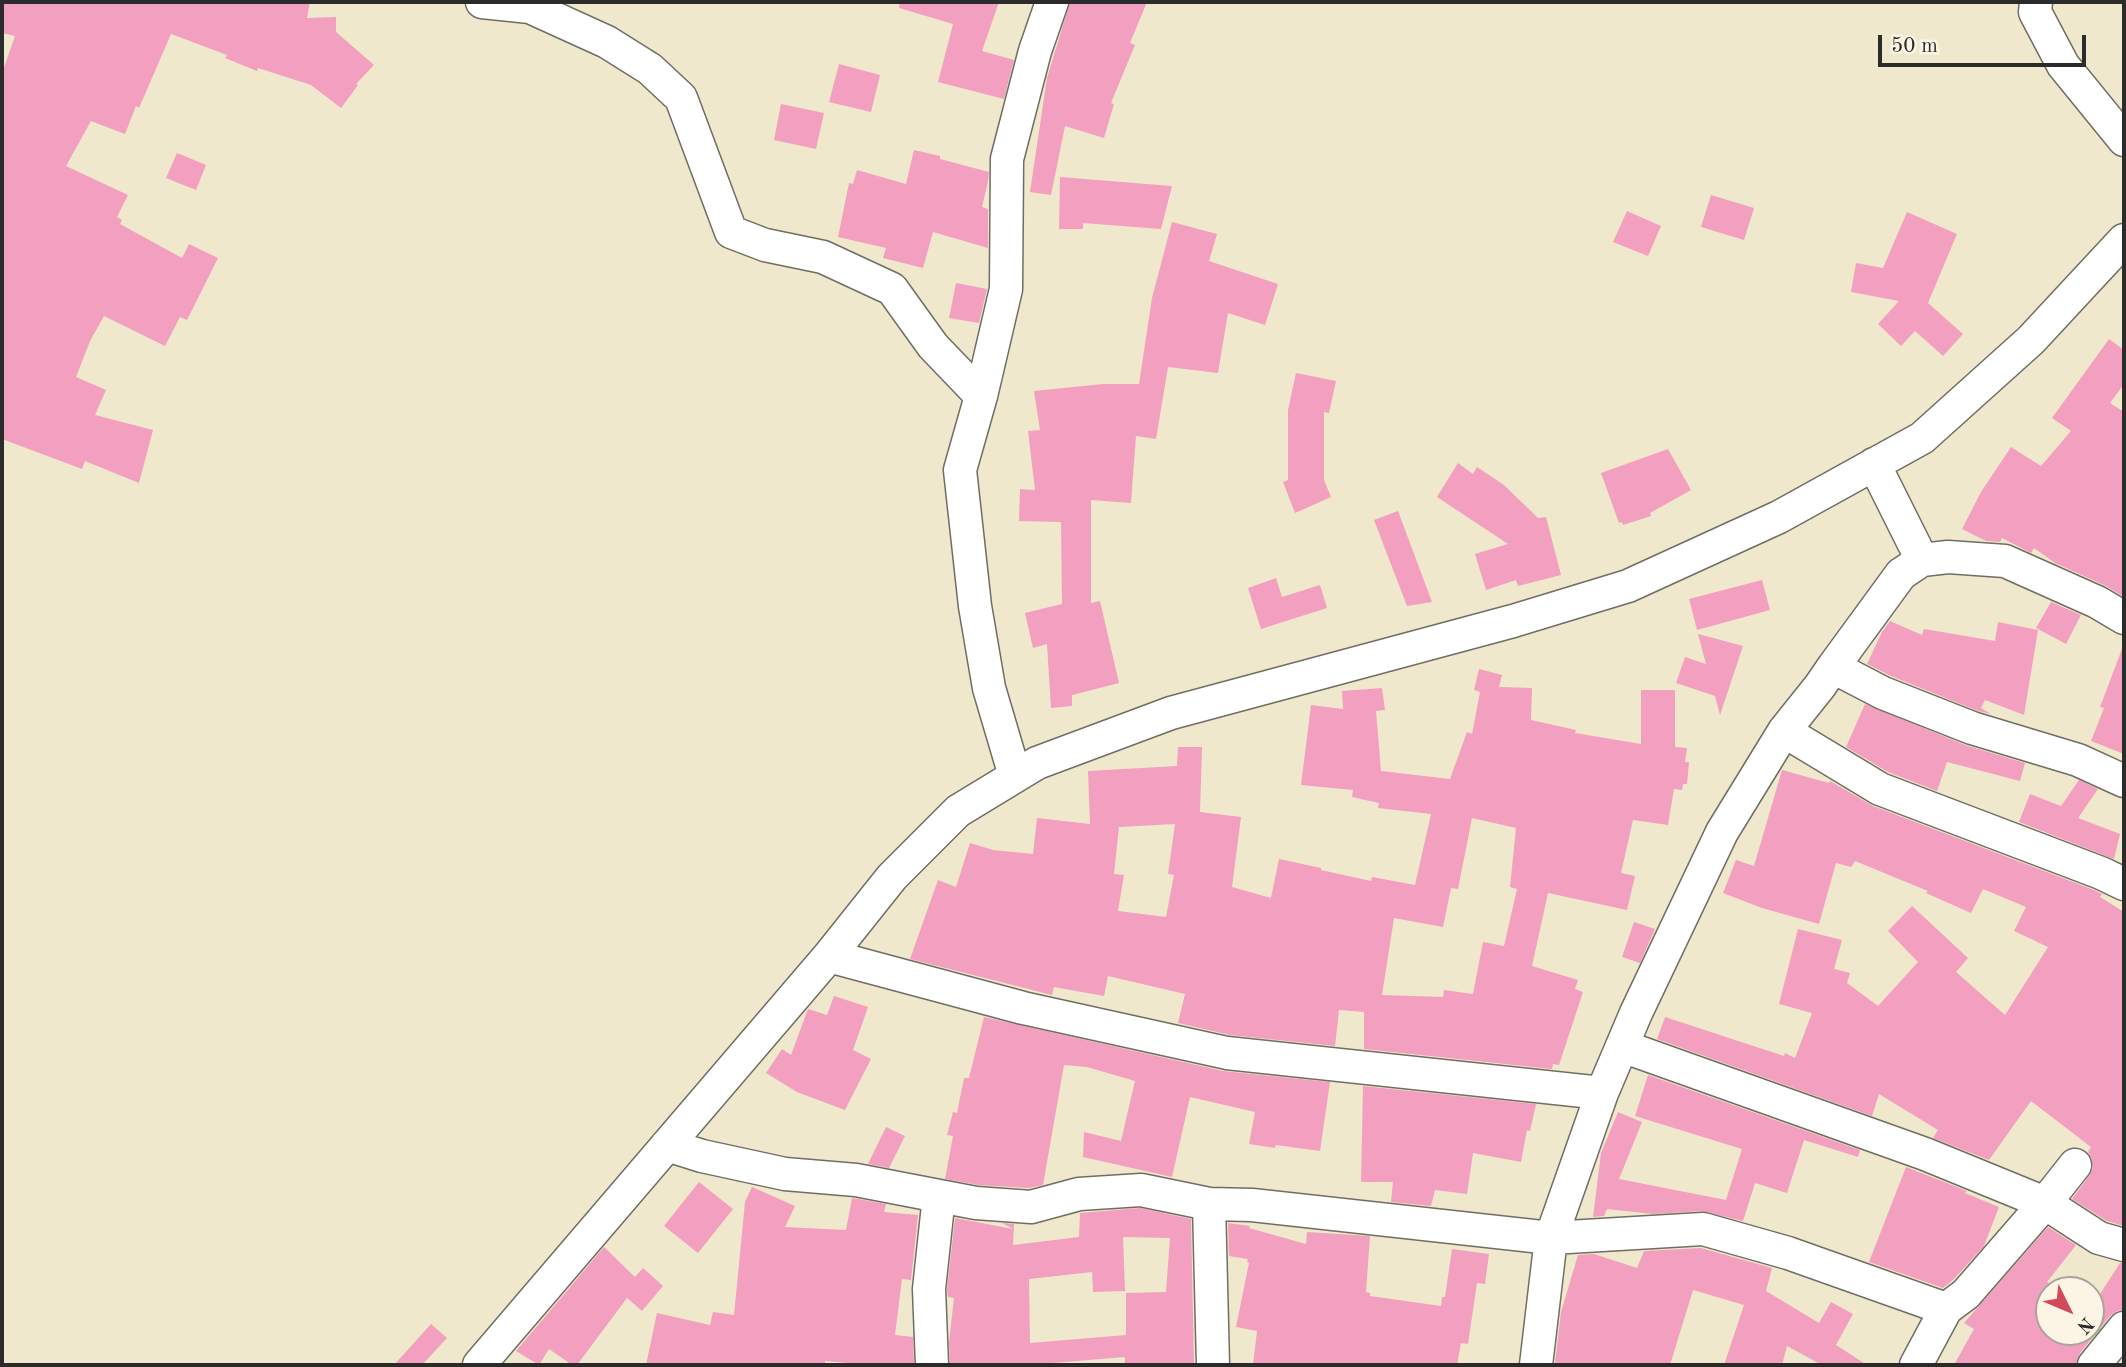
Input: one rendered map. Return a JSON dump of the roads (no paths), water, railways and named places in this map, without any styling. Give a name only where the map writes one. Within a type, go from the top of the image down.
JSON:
[{"type":"street","points":[[482,2],[530,7],[607,42],[650,69],[681,98],[731,232],[765,245],[822,257],[892,289],[933,346],[981,396]]},
{"type":"street","points":[[1016,776],[989,688],[975,606],[960,470],[981,396],[1006,289],[1007,159],[1035,51],[1052,2]]},
{"type":"street","points":[[2036,2],[2035,12],[2063,65],[2124,140]]},
{"type":"street","points":[[479,1365],[829,956],[892,877],[958,811],[1037,763],[1171,712],[1513,621],[1628,586],[1779,517],[1922,438],[2031,340],[2124,240]]},
{"type":"street","points":[[1874,464],[1922,560]]},
{"type":"street","points":[[1536,1365],[1551,1238],[1602,1093],[1622,1046],[1721,832],[1783,731],[1820,686],[1901,574],[1922,560],[1948,557],[2005,562],[2097,602],[2124,618]]},
{"type":"street","points":[[1833,667],[1908,703],[1972,727],[2078,760],[2124,781]]},
{"type":"street","points":[[1783,731],[1880,789],[2124,884]]},
{"type":"street","points":[[829,956],[1023,1008],[1227,1053],[1602,1093]]},
{"type":"street","points":[[1622,1046],[1925,1154],[2045,1203],[2099,1238],[2124,1245]]},
{"type":"street","points":[[667,1145],[702,1156],[785,1174],[856,1180],[976,1203],[1031,1207],[1079,1194],[1141,1190],[1209,1204],[1252,1205],[1551,1238],[1703,1229],[1788,1253],[1945,1309]]},
{"type":"street","points":[[1916,1365],[1945,1309],[1966,1294],[2075,1164]]},
{"type":"street","points":[[932,1365],[929,1289],[939,1196]]},
{"type":"street","points":[[1209,1204],[1213,1365]]},
{"type":"street","points":[[2094,1365],[2124,1328]]}]
